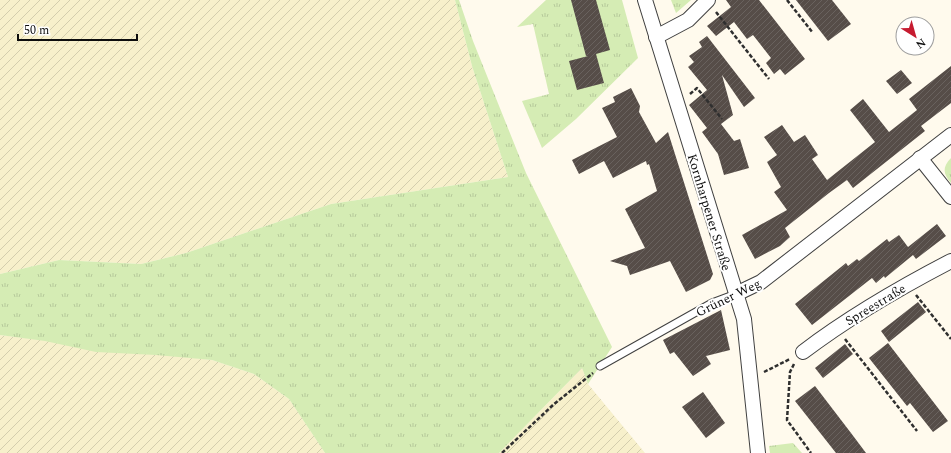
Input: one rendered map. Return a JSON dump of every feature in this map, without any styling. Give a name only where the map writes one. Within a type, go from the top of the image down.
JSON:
[{"type":"street","name":"Kornharpener Straße","points":[[645,0],[744,319],[758,453]]},
{"type":"street","points":[[656,37],[688,20],[708,0]]},
{"type":"street","name":"Grüner Weg","points":[[736,294],[761,282],[951,135]]},
{"type":"street","points":[[920,158],[951,197]]},
{"type":"street","name":"Spreestraße","points":[[803,352],[836,327],[907,284],[951,261]]},
{"type":"lane","name":"Grüner Weg","points":[[600,366],[712,303],[736,294]]},
{"type":"path","points":[[708,0],[769,79]]},
{"type":"path","points":[[787,0],[813,33]]},
{"type":"path","points":[[677,104],[697,88],[722,120]]},
{"type":"path","points":[[712,114],[715,111]]},
{"type":"path","points":[[907,284],[951,339]]},
{"type":"path","points":[[836,327],[917,431]]},
{"type":"path","points":[[750,380],[803,352]]},
{"type":"path","points":[[803,352],[790,372],[786,420],[811,453]]},
{"type":"path","points":[[502,453],[554,404],[600,366]]},
{"type":"shaded area","points":[[0,0],[455,0],[472,66],[508,177],[331,204],[186,253],[141,264],[59,260],[0,274]]},
{"type":"shaded area","points":[[0,335],[212,360],[254,374],[289,399],[325,453],[0,453]]},
{"type":"shaded area","points":[[582,368],[588,384],[645,453],[499,453]]},
{"type":"green space","points":[[455,0],[459,0],[473,41],[526,173],[612,347],[588,384],[582,368],[499,453],[325,453],[289,399],[254,374],[212,360],[96,352],[45,341],[0,335],[0,274],[59,260],[141,264],[186,253],[331,204],[508,177],[472,66]]},
{"type":"green space","points":[[546,0],[622,0],[638,58],[576,119],[542,148],[522,101],[549,94],[533,24],[517,27]]},
{"type":"green space","points":[[671,0],[691,0],[676,13]]},
{"type":"green space","points":[[951,158],[951,183],[946,177],[945,167]]},
{"type":"green space","points":[[793,443],[802,453],[770,453],[769,446]]},
{"type":"building","points":[[571,0],[596,0],[610,50],[596,54],[604,83],[577,90],[569,61],[588,56],[586,56]]},
{"type":"building","points":[[726,0],[759,0],[805,59],[785,75],[780,69],[774,74],[766,63],[771,58],[753,35],[747,39],[734,22],[716,36],[707,26],[731,7]]},
{"type":"building","points":[[796,0],[832,0],[851,24],[828,41]]},
{"type":"building","points":[[707,36],[755,98],[744,107],[722,75],[733,115],[721,124],[734,141],[740,139],[749,168],[724,175],[718,154],[702,132],[707,128],[689,105],[707,90],[688,67],[694,62],[689,56],[702,47],[699,42]]},
{"type":"building","points":[[951,66],[951,103],[921,126],[925,131],[853,188],[847,180],[829,193],[785,228],[790,237],[780,246],[755,259],[742,235],[787,210],[774,192],[781,187],[767,162],[777,155],[764,137],[782,125],[794,142],[805,135],[818,155],[812,159],[827,180],[875,142],[850,110],[863,99],[889,132],[917,110],[909,99]]},
{"type":"building","points":[[901,70],[912,83],[897,94],[886,81]]},
{"type":"building","points":[[631,88],[640,106],[639,112],[656,143],[668,132],[713,274],[710,280],[686,292],[670,261],[630,275],[627,266],[610,261],[645,248],[625,209],[657,191],[649,164],[647,165],[646,161],[613,178],[604,161],[579,174],[572,160],[617,137],[602,108],[615,102],[613,97]]},
{"type":"building","points":[[937,224],[946,236],[916,259],[913,255],[885,278],[884,276],[876,283],[872,278],[812,325],[795,304],[846,263],[848,266],[857,259],[859,261],[887,239],[889,242],[899,235],[908,247]]},
{"type":"building","points":[[918,302],[926,312],[889,342],[881,331]]},
{"type":"building","points":[[721,310],[730,350],[706,356],[711,364],[693,376],[674,352],[670,354],[663,340]]},
{"type":"building","points":[[888,343],[948,421],[933,432],[910,403],[907,406],[869,358]]},
{"type":"building","points":[[845,344],[853,354],[823,378],[815,368]]},
{"type":"building","points":[[815,386],[866,453],[836,453],[795,401]]},
{"type":"building","points":[[703,392],[725,423],[706,438],[682,407]]}]
